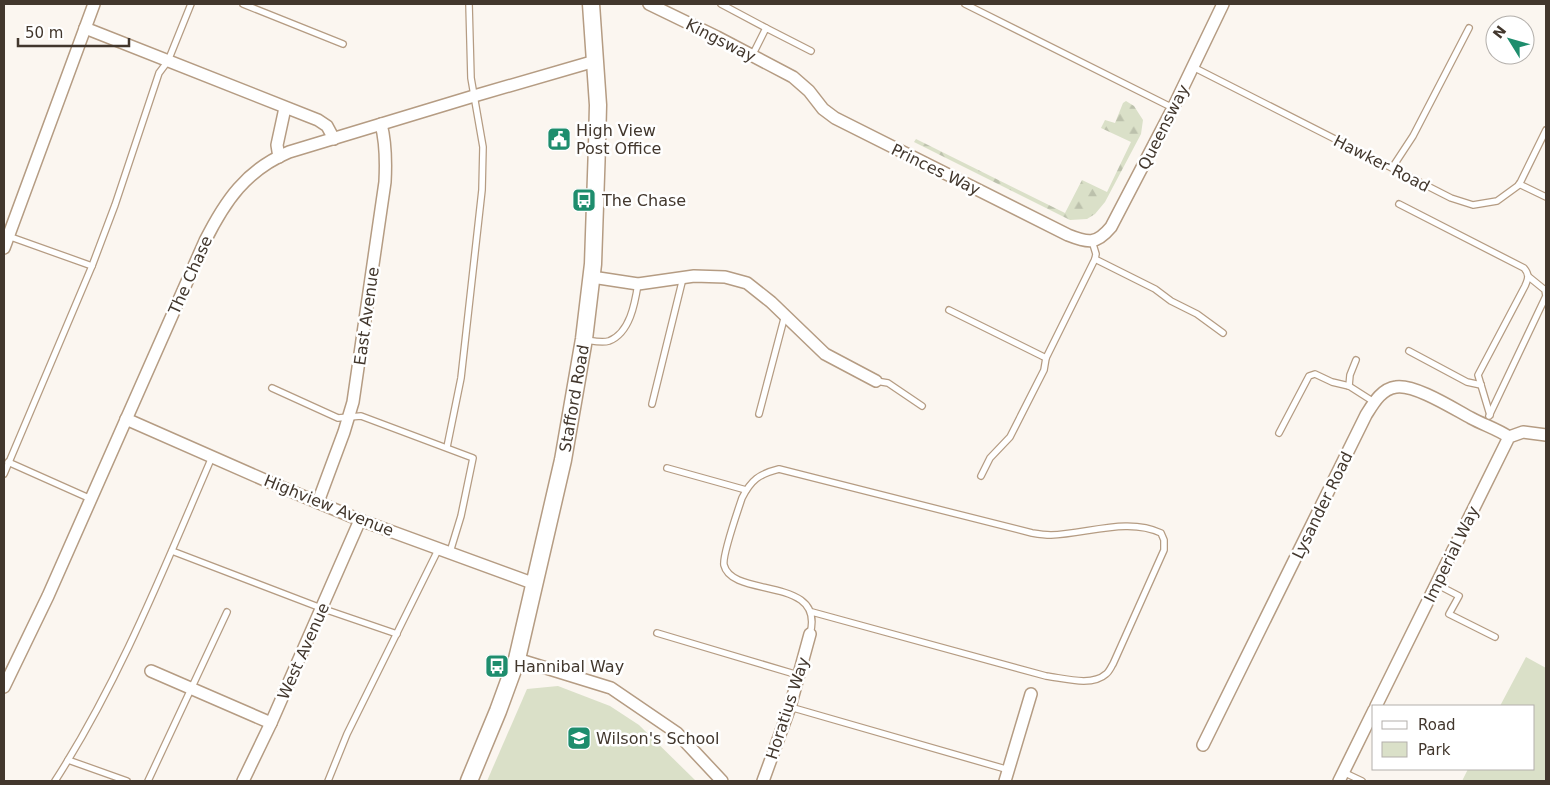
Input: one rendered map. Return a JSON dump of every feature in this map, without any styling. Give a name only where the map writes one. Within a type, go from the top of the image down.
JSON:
[{"type":"main road","name":"Stafford Road","points":[[469,781],[502,702],[517,659],[563,460],[584,339],[592,277],[598,105],[591,4]]},
{"type":"street","points":[[4,248],[94,4]]},
{"type":"street","name":"Kingsway","points":[[649,4],[793,77]]},
{"type":"street","name":"Queensway","points":[[1092,241],[1099,240],[1112,227],[1173,108],[1223,4]]},
{"type":"street","points":[[84,28],[324,123],[330,129],[334,139]]},
{"type":"street","name":"The Chase","points":[[4,687],[48,596],[205,241],[221,211],[237,188],[246,179],[278,157],[381,124],[595,61]]},
{"type":"street","name":"Princes Way","points":[[793,77],[809,91],[823,109],[835,118],[1068,235],[1092,241]]},
{"type":"street","points":[[278,157],[277,146],[285,108]]},
{"type":"street","name":"East Avenue","points":[[318,502],[350,416],[385,182],[385,151],[381,124]]},
{"type":"street","points":[[592,277],[638,284],[694,276],[725,277],[747,282],[771,302],[825,354],[876,381]]},
{"type":"street","name":"Lysander Road","points":[[1203,745],[1374,402],[1384,392],[1396,387],[1411,388],[1487,420],[1509,437]]},
{"type":"street","name":"Highview Avenue","points":[[126,419],[360,520],[535,584]]},
{"type":"street","points":[[1509,437],[1523,432],[1546,435]]},
{"type":"street","name":"Imperial Way","points":[[1376,705],[1509,437]]},
{"type":"street","name":"West Avenue","points":[[243,781],[271,723],[360,520]]},
{"type":"street","name":"Horatius Way","points":[[763,781],[790,707],[810,634]]},
{"type":"street","points":[[517,659],[612,688],[677,733],[722,781]]},
{"type":"street","points":[[150,671],[271,723]]},
{"type":"street","points":[[1007,776],[1031,694]]},
{"type":"street","points":[[1341,777],[1372,714]]},
{"type":"lane","points":[[4,474],[92,266],[159,73],[168,61],[191,4]]},
{"type":"lane","points":[[243,4],[343,44]]},
{"type":"lane","points":[[447,447],[464,361],[482,190],[483,147],[471,78],[469,4]]},
{"type":"lane","points":[[721,4],[810,51]]},
{"type":"lane","points":[[965,4],[1173,108]]},
{"type":"lane","points":[[752,56],[766,28]]},
{"type":"lane","points":[[1392,168],[1413,136],[1469,28]]},
{"type":"lane","name":"Hawker Road","points":[[1193,67],[1451,198],[1473,205],[1497,201],[1519,184],[1546,130]]},
{"type":"lane","points":[[1519,184],[1546,197]]},
{"type":"lane","points":[[1399,204],[1524,268],[1528,272],[1529,277],[1545,290],[1546,296],[1487,420]]},
{"type":"lane","points":[[8,236],[92,266]]},
{"type":"lane","points":[[981,476],[990,458],[1010,438],[1044,370],[1046,358],[1095,258],[1096,254],[1092,241]]},
{"type":"lane","points":[[1095,258],[1155,289],[1172,301],[1197,314],[1223,333]]},
{"type":"lane","points":[[1487,420],[1478,375],[1529,277]]},
{"type":"lane","points":[[652,404],[683,278]]},
{"type":"lane","points":[[584,339],[606,342],[623,331],[630,317],[638,284]]},
{"type":"lane","points":[[949,310],[1046,358]]},
{"type":"lane","points":[[759,414],[784,315]]},
{"type":"lane","points":[[1408,351],[1467,382],[1481,385]]},
{"type":"lane","points":[[1349,386],[1350,375],[1356,360]]},
{"type":"lane","points":[[1279,433],[1309,376],[1315,374],[1332,382],[1349,386],[1374,402]]},
{"type":"lane","points":[[876,381],[888,383],[922,406]]},
{"type":"lane","points":[[272,388],[338,418],[361,416],[469,455],[473,462],[462,516],[346,734],[328,781]]},
{"type":"lane","points":[[55,781],[120,668],[212,457]]},
{"type":"lane","points":[[8,462],[91,498]]},
{"type":"lane","points":[[667,468],[746,490]]},
{"type":"lane","points":[[779,469],[1032,533],[1050,535],[1129,526],[1144,527],[1161,533],[1164,540],[1164,550],[1113,664],[1105,675],[1096,679],[1085,681],[1046,676],[812,612],[801,601],[788,593],[736,580],[727,574],[723,563],[746,490],[754,480],[766,473],[779,469]]},
{"type":"lane","points":[[172,551],[321,608],[398,634]]},
{"type":"lane","points":[[1436,584],[1459,596],[1449,614],[1495,637]]},
{"type":"lane","points":[[148,781],[227,612]]},
{"type":"lane","points":[[810,634],[813,625],[812,612]]},
{"type":"lane","points":[[657,633],[798,675]]},
{"type":"lane","points":[[790,707],[1007,776]]},
{"type":"lane","points":[[68,760],[127,781]]},
{"type":"lane","points":[[1341,777],[1362,781]]},
{"type":"green space","points":[[1126,101],[1134,106],[1143,120],[1141,134],[1105,202],[1095,214],[1087,219],[1070,220],[914,142],[916,139],[1065,213],[1082,180],[1107,192],[1131,142],[1101,128],[1105,120],[1115,123],[1123,103]]},
{"type":"green space","points":[[1526,657],[1546,668],[1546,781],[1462,781],[1468,770],[1535,770],[1535,705],[1501,705]]},
{"type":"green space","name":"Wilson's School","points":[[558,686],[610,706],[639,725],[696,781],[487,781],[527,689]]},
{"type":"place","name":"High View Post Office","points":[[559,139]]},
{"type":"place","name":"The Chase","points":[[584,200]]},
{"type":"place","name":"Hannibal Way","points":[[497,666]]},
{"type":"place","name":"Wilson's School","points":[[579,738]]}]
